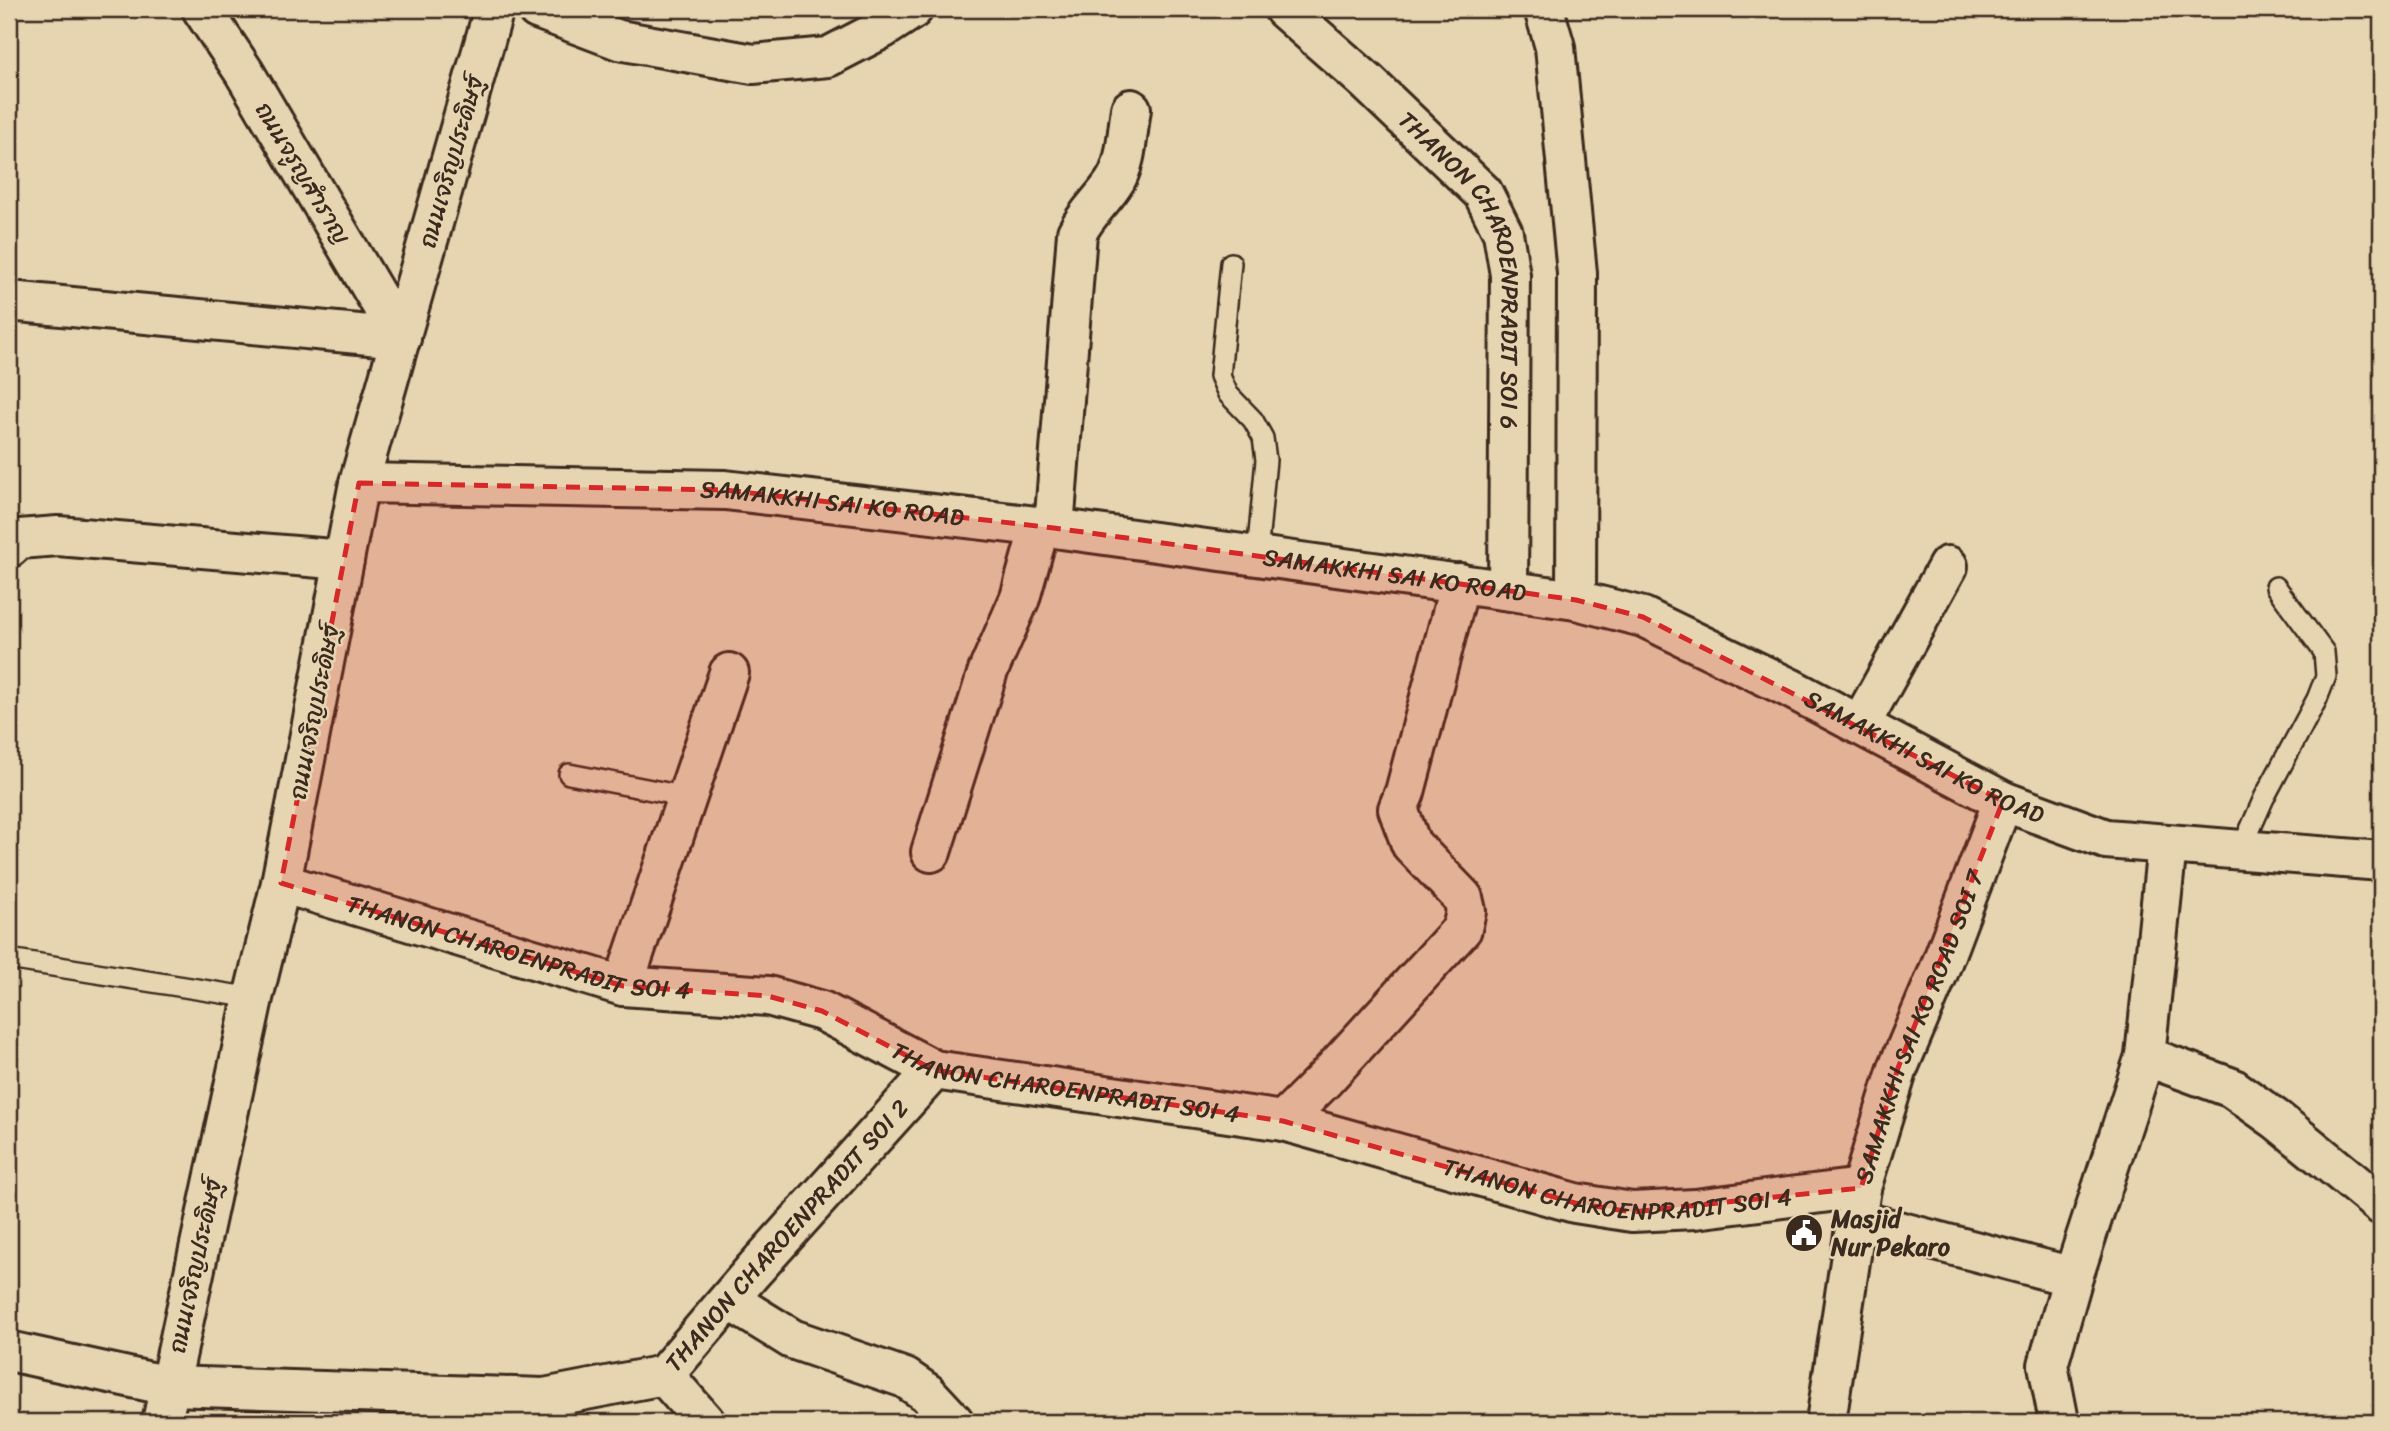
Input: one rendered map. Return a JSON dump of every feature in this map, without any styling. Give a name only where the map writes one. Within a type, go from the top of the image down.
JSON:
[{"type":"street","name":"ถนนจรูญสำราญ","points":[[202,9],[244,72],[401,338]]},
{"type":"street","name":"ถนนเจริญประดิษฐ์","points":[[165,1404],[253,998],[281,883],[359,484],[494,9]]},
{"type":"street","points":[[537,9],[619,40],[753,64],[828,57],[913,9]]},
{"type":"street","name":"THANON CHAROENPRADIT SOI 6","points":[[1284,9],[1366,81],[1483,193],[1503,233],[1510,275],[1508,590]]},
{"type":"street","points":[[1545,9],[1555,47],[1577,273],[1576,600]]},
{"type":"street","points":[[931,852],[988,671],[1047,527],[1077,233],[1084,217],[1114,183],[1120,169],[1131,109]]},
{"type":"street","points":[[9,301],[401,338]]},
{"type":"street","name":"SAMAKKHI SAI KO ROAD","points":[[359,484],[725,490],[1047,527],[1576,600],[1643,617],[1790,688],[2003,801],[2106,839],[2381,861]]},
{"type":"street","points":[[9,548],[19,539],[58,536],[344,560]]},
{"type":"street","points":[[1860,725],[1948,566]]},
{"type":"street","points":[[1283,1121],[1462,929],[1466,911],[1463,898],[1411,844],[1398,810],[1460,583]]},
{"type":"street","points":[[623,986],[729,673]]},
{"type":"street","name":"SAMAKKHI SAI KO ROAD SOI 7","points":[[1826,1422],[1858,1204],[1898,1068],[1938,973],[2003,801]]},
{"type":"street","points":[[2056,1422],[2058,1416],[2048,1365],[2073,1277],[2145,1055],[2167,845]]},
{"type":"street","name":"THANON CHAROENPRADIT SOI 4","points":[[281,883],[623,986],[768,996],[822,1011],[934,1070],[1283,1121],[1574,1203],[1632,1212],[1858,1204]]},
{"type":"street","points":[[2145,1055],[2232,1088],[2277,1120],[2381,1205]]},
{"type":"street","name":"THANON CHAROENPRADIT SOI 2","points":[[9,1352],[165,1404],[540,1410],[664,1375],[934,1070]]},
{"type":"street","points":[[1858,1204],[2073,1277]]},
{"type":"street","points":[[729,1300],[792,1339],[905,1378],[927,1394],[954,1422]]},
{"type":"street","points":[[664,1375],[705,1422]]},
{"type":"lane","points":[[1231,264],[1220,376],[1228,394],[1252,420],[1264,438],[1266,460],[1257,555]]},
{"type":"lane","points":[[2241,850],[2264,798],[2326,677],[2323,652],[2276,587]]},
{"type":"lane","points":[[569,774],[688,797]]},
{"type":"lane","points":[[9,959],[253,998]]},
{"type":"highlighted area","points":[[359,483],[725,490],[1054,528],[1576,600],[1643,617],[2003,801],[1898,1068],[1861,1188],[1632,1212],[1575,1203],[1283,1121],[934,1070],[822,1011],[768,996],[623,986],[281,883]]},
{"type":"place","name":"Masjid Nur Pekaro","points":[[1804,1233]]}]
